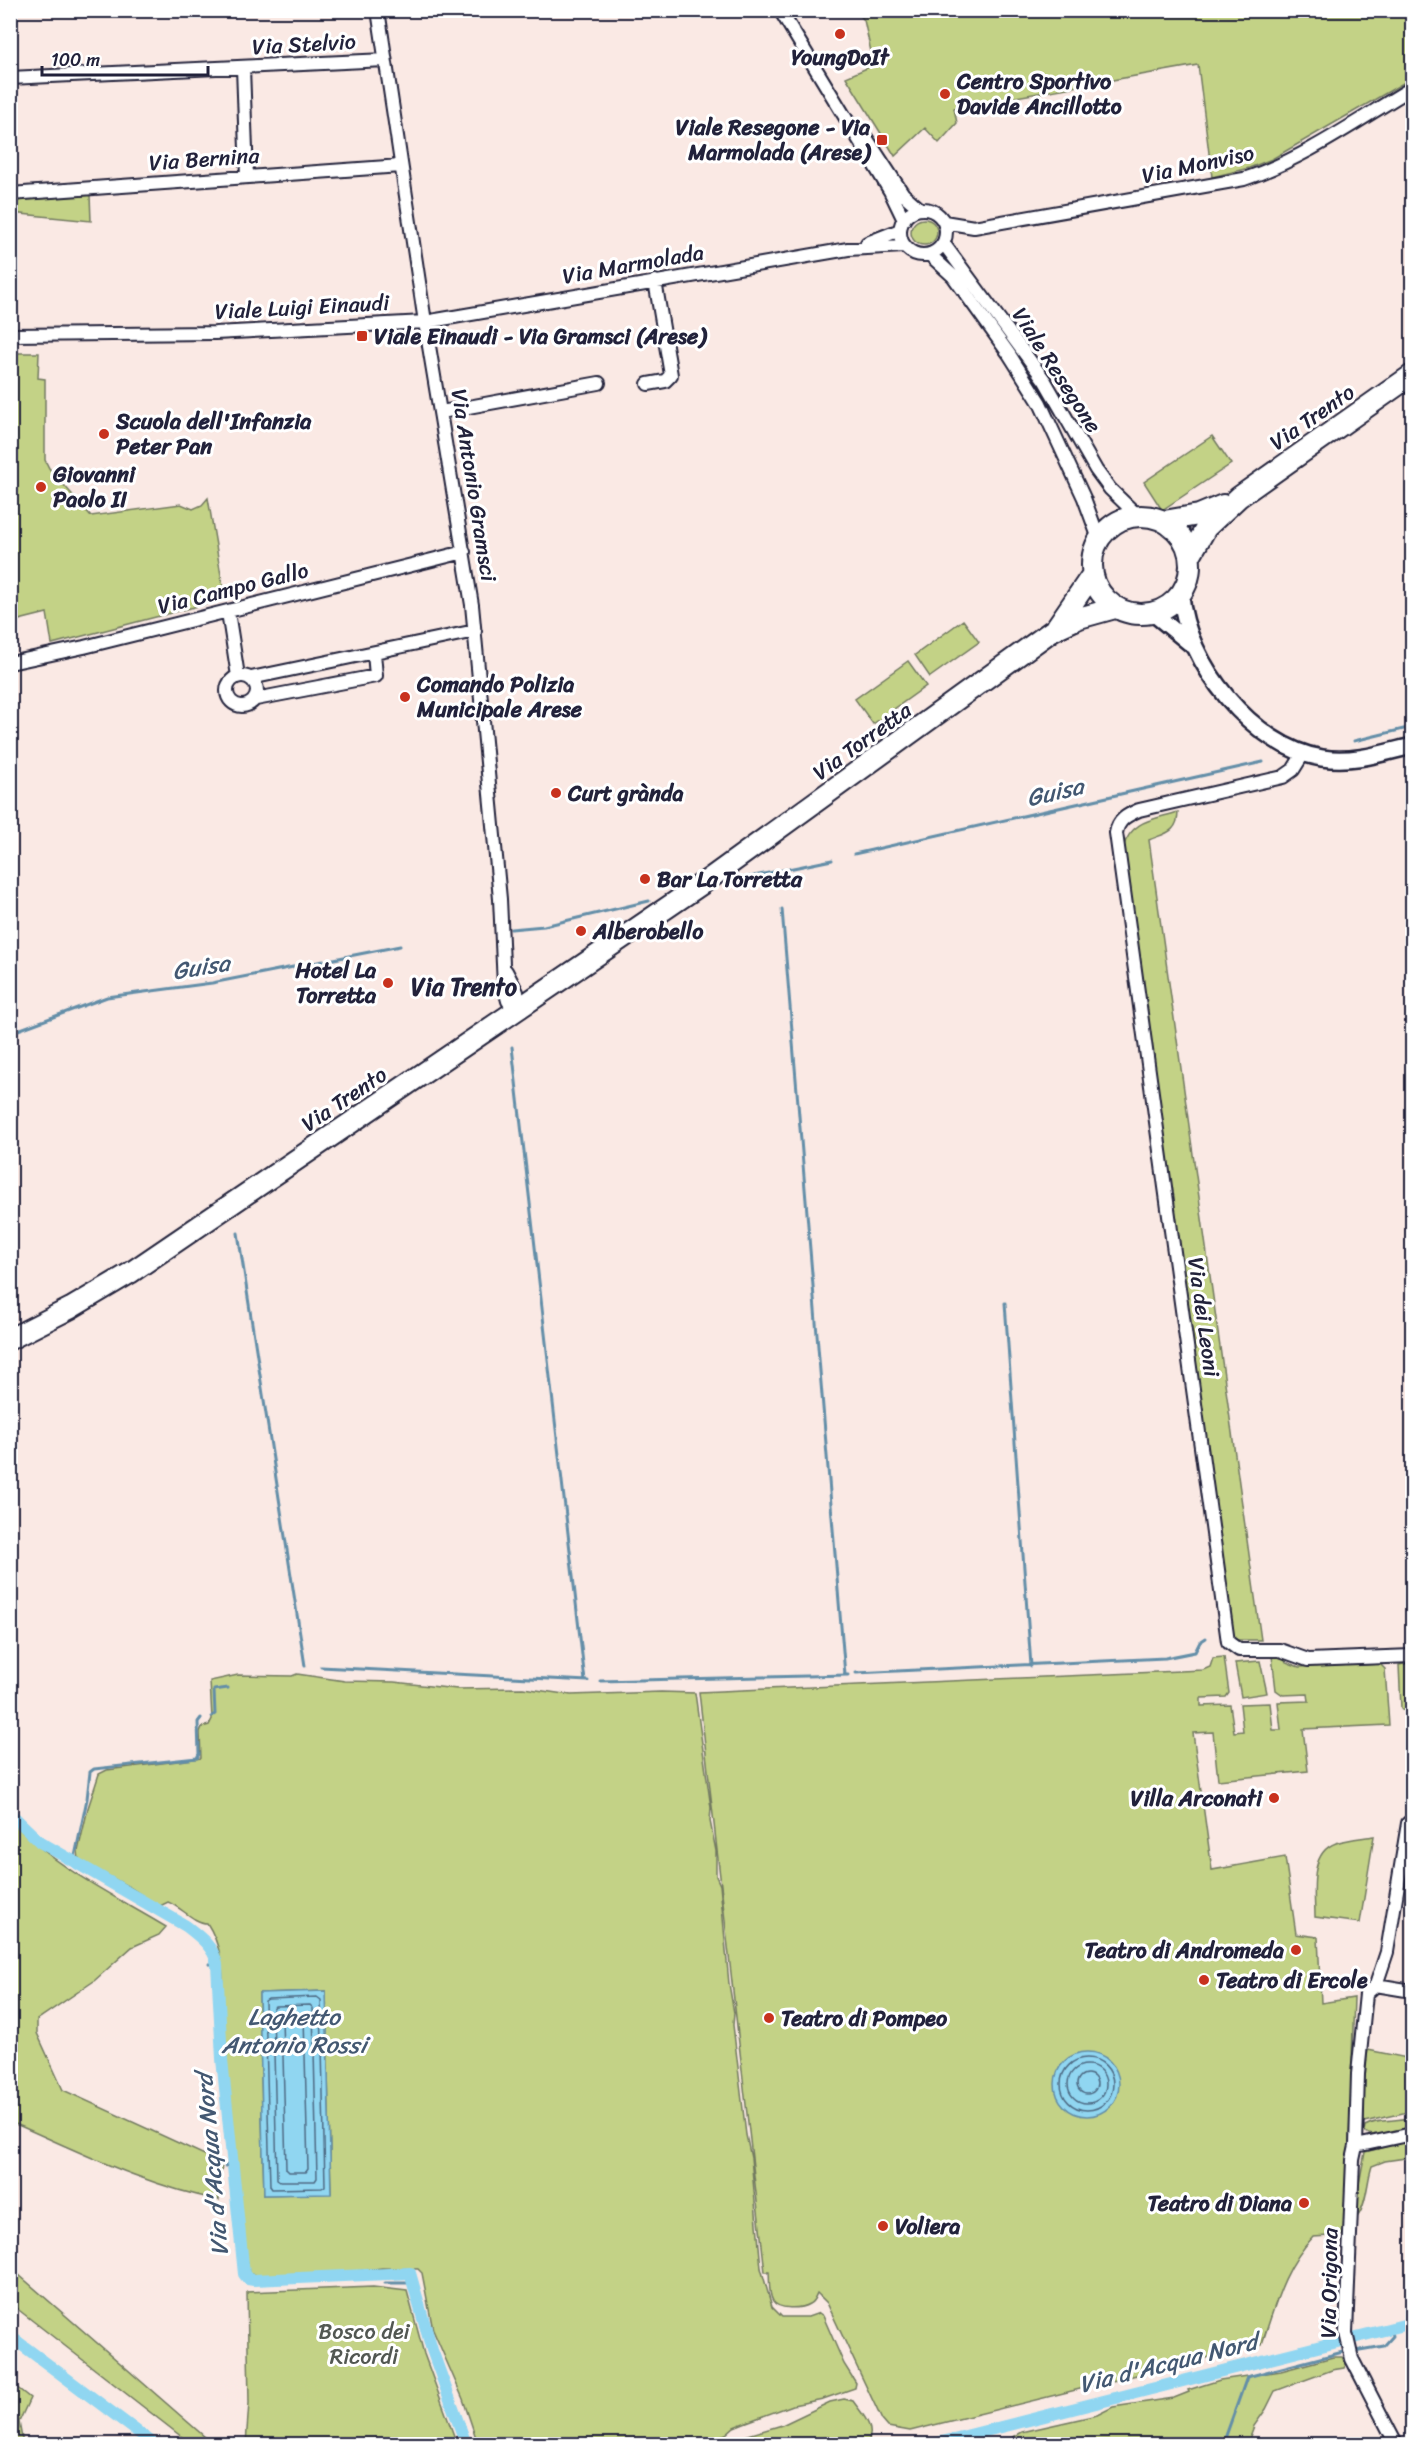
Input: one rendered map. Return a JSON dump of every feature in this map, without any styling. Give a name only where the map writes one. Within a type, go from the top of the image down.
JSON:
[{"type":"main road","name":"Via Trento","points":[[1215,513],[1413,375]]},
{"type":"main road","points":[[1164,521],[1215,513]]},
{"type":"main road","points":[[1190,556],[1181,537],[1164,521],[1150,516],[1138,516],[1115,523],[1099,539],[1093,553],[1092,574],[1100,594],[1115,608],[1133,614],[1152,613],[1168,606],[1180,595],[1189,576],[1190,556],[1215,513]]},
{"type":"main road","name":"Via Torretta","points":[[1053,630],[1069,611],[1092,574]]},
{"type":"main road","name":"Via Torretta","points":[[697,888],[1053,630],[1079,618],[1115,608]]},
{"type":"main road","name":"Via Trento","points":[[10,1339],[71,1308],[130,1273],[697,888]]},
{"type":"street","name":"Via Antonio Gramsci","points":[[378,10],[425,322],[464,552],[475,631],[505,970],[517,992],[519,1011]]},
{"type":"street","points":[[780,10],[890,191],[902,225],[904,246],[915,254],[930,255],[944,242],[946,233],[944,222],[937,213],[920,209],[903,194],[789,10]]},
{"type":"street","name":"Via Stelvio","points":[[10,78],[385,60]]},
{"type":"street","points":[[243,68],[247,177]]},
{"type":"street","name":"Via Monviso","points":[[944,242],[974,227],[1208,187],[1251,177],[1300,154],[1413,88]]},
{"type":"street","name":"Via Bernina","points":[[10,194],[401,166]]},
{"type":"street","points":[[902,225],[912,212],[920,209]]},
{"type":"street","name":"Via Monviso","points":[[944,222],[974,227]]},
{"type":"street","name":"Via Marmolada","points":[[848,249],[902,225]]},
{"type":"street","name":"Viale Resegone","points":[[944,242],[1045,381],[1096,470],[1110,489],[1138,516]]},
{"type":"street","name":"Via Marmolada","points":[[425,322],[848,249],[904,246]]},
{"type":"street","name":"Viale Resegone","points":[[930,255],[953,276],[1009,354],[1040,403],[1080,489],[1099,539]]},
{"type":"street","points":[[648,384],[665,381],[671,375],[655,281]]},
{"type":"street","name":"Viale Luigi Einaudi","points":[[10,335],[181,334],[425,322]]},
{"type":"street","points":[[441,412],[599,382]]},
{"type":"street","name":"Via Campo Gallo","points":[[10,663],[228,612],[464,552]]},
{"type":"street","points":[[1180,595],[1183,616],[1192,645]]},
{"type":"street","points":[[228,612],[244,677],[256,685],[255,699]]},
{"type":"street","points":[[1152,613],[1192,645],[1245,718],[1267,735],[1303,754],[1350,760],[1413,746]]},
{"type":"street","points":[[374,653],[376,676],[255,699],[244,707],[234,705],[227,692],[228,686],[244,677],[374,653],[475,631]]},
{"type":"street","name":"Via dei Leoni","points":[[1303,754],[1293,770],[1284,777],[1139,810],[1120,822],[1116,833],[1228,1642],[1239,1650],[1280,1650],[1308,1660],[1413,1656]]},
{"type":"street","name":"Via Origona","points":[[1396,2445],[1358,2372],[1348,2347],[1346,2333],[1353,2160],[1356,2146],[1362,2023],[1366,1994],[1376,1985],[1387,1952],[1408,1823]]},
{"type":"street","points":[[1376,1985],[1413,1991]]},
{"type":"street","points":[[1356,2146],[1413,2134]]},
{"type":"green space","name":"Centro Sportivo Davide Ancillotto","points":[[856,11],[1412,11],[1412,78],[1272,159],[1249,168],[1212,177],[1198,65],[954,108],[957,123],[939,143],[925,128],[895,156],[846,77],[874,65],[864,20]]},
{"type":"green space","points":[[90,195],[91,221],[11,213],[11,201]]},
{"type":"green space","points":[[924,219],[933,223],[937,232],[933,241],[924,245],[915,241],[911,232],[915,223]]},
{"type":"green space","points":[[10,353],[39,353],[38,378],[45,379],[45,460],[49,468],[91,516],[181,504],[193,509],[202,505],[208,498],[225,599],[52,644],[47,613],[11,622]]},
{"type":"green space","points":[[1212,436],[1231,464],[1162,510],[1144,482]]},
{"type":"green space","points":[[963,620],[979,642],[930,677],[915,655]]},
{"type":"green space","points":[[908,661],[926,686],[873,724],[855,699]]},
{"type":"green space","points":[[1178,812],[1176,824],[1170,831],[1149,840],[1261,1640],[1231,1640],[1123,848],[1131,832],[1137,826]]},
{"type":"green space","points":[[1283,1655],[1286,1662],[1299,1667],[1380,1664],[1385,1669],[1389,1725],[1303,1729],[1308,1771],[1218,1780],[1213,1732],[1193,1733],[1212,1870],[1285,1857],[1296,1934],[1318,1937],[1321,2003],[1354,1998],[1346,2235],[1313,2237],[1303,2249],[1287,2275],[1262,2344],[910,2431],[888,2427],[882,2420],[827,2303],[817,2293],[812,2302],[805,2306],[784,2307],[776,2304],[770,2294],[769,2272],[765,2272],[699,1692],[1203,1670],[1210,1667],[1213,1658],[1224,1657],[1229,1693],[1226,1697],[1201,1698],[1201,1706],[1230,1705],[1234,1732],[1243,1731],[1240,1704],[1270,1703],[1273,1730],[1281,1730],[1278,1702],[1309,1701],[1308,1694],[1283,1695],[1276,1690],[1272,1656]]},
{"type":"green space","points":[[1260,1661],[1267,1693],[1241,1697],[1235,1663]]},
{"type":"green space","points":[[1412,1662],[1412,1710],[1403,1710],[1401,1708],[1399,1665]]},
{"type":"green space","points":[[297,1674],[345,1681],[394,1682],[457,1689],[523,1688],[571,1695],[695,1693],[711,1808],[710,1821],[716,1851],[716,1876],[720,1885],[729,1984],[734,2013],[733,2025],[746,2135],[751,2158],[761,2268],[772,2307],[782,2317],[808,2317],[819,2313],[823,2316],[844,2364],[856,2383],[855,2388],[823,2399],[793,2405],[734,2427],[726,2434],[699,2444],[478,2444],[463,2399],[433,2330],[422,2273],[418,2269],[382,2268],[321,2275],[249,2274],[229,2111],[223,1976],[212,1931],[207,1923],[197,1920],[178,1907],[168,1902],[157,1905],[79,1860],[78,1851],[99,1774],[107,1770],[201,1758],[200,1732],[202,1727],[209,1725],[212,1719],[210,1681],[238,1675],[292,1676]],"holes":[[[326,1991],[331,2193],[264,2195],[259,1993]]]},
{"type":"green space","points":[[11,1820],[45,1852],[65,1866],[166,1927],[159,1935],[132,1947],[94,1981],[37,2020],[37,2033],[63,2090],[222,2163],[219,2200],[139,2177],[11,2122]]},
{"type":"green space","points":[[1374,1836],[1360,1923],[1315,1917],[1315,1875],[1321,1855],[1336,1843]]},
{"type":"green space","points":[[1368,2050],[1412,2059],[1412,2111],[1364,2122],[1364,2076]]},
{"type":"green space","points":[[1412,2117],[1412,2127],[1382,2135],[1364,2131],[1365,2126],[1370,2124]]},
{"type":"green space","points":[[1412,2140],[1412,2157],[1385,2161],[1372,2166],[1363,2205],[1358,2216],[1356,2200],[1365,2152]]},
{"type":"green space","points":[[10,2268],[213,2444],[191,2444],[11,2304]]},
{"type":"green space","name":"Bosco dei Ricordi","points":[[373,2287],[407,2291],[424,2354],[457,2444],[246,2444],[249,2403],[247,2292]]},
{"type":"green space","points":[[1333,2357],[1342,2357],[1346,2365],[1344,2368],[1332,2370],[1275,2391],[1254,2426],[1247,2444],[989,2444],[1012,2438],[1022,2432],[1097,2415],[1113,2407],[1174,2398],[1189,2392],[1188,2390],[1220,2380],[1281,2371]]},
{"type":"green space","points":[[10,2382],[30,2398],[19,2422],[23,2444],[11,2444]]},
{"type":"green space","points":[[844,2399],[853,2401],[867,2421],[870,2438],[867,2444],[718,2444],[782,2425],[830,2402]]},
{"type":"water","name":"Laghetto Antonio Rossi","points":[[326,1991],[331,2194],[264,2195],[259,1993]]},
{"type":"water","points":[[1081,2052],[1093,2052],[1110,2061],[1117,2072],[1119,2084],[1117,2096],[1110,2107],[1093,2116],[1081,2116],[1069,2111],[1060,2102],[1055,2090],[1055,2078],[1060,2066],[1069,2057]]},
{"type":"waterway","name":"Guisa","points":[[1354,741],[1412,727]]},
{"type":"waterway","name":"Guisa","points":[[854,854],[1263,762]]},
{"type":"waterway","name":"Guisa","points":[[735,880],[832,860]]},
{"type":"waterway","name":"Guisa","points":[[511,929],[544,926],[649,901]]},
{"type":"waterway","points":[[782,909],[845,1675]]},
{"type":"waterway","name":"Guisa","points":[[10,1033],[107,997],[212,983],[400,946]]},
{"type":"waterway","points":[[512,1047],[585,1681]]},
{"type":"waterway","points":[[238,1233],[305,1666]]},
{"type":"waterway","points":[[1005,1303],[1031,1666]]},
{"type":"waterway","points":[[856,1673],[1165,1658],[1195,1652],[1200,1642],[1206,1638]]},
{"type":"waterway","points":[[321,1667],[588,1681]]},
{"type":"waterway","points":[[600,1681],[848,1675]]},
{"type":"waterway","points":[[212,1716],[215,1714],[214,1690],[228,1688]]},
{"type":"waterway","points":[[74,1861],[87,1799],[90,1772],[94,1769],[197,1758],[199,1754],[198,1722],[201,1718]]},
{"type":"waterway","name":"Via d'Acqua Nord","points":[[10,1813],[40,1842],[186,1926],[213,1952],[217,1964],[222,2059],[244,2274],[248,2279],[254,2280],[410,2273],[432,2350],[466,2444]]},
{"type":"waterway","name":"Via d'Acqua Nord","points":[[209,1964],[217,1964]]},
{"type":"waterway","points":[[225,2166],[231,2165]]},
{"type":"waterway","points":[[385,2283],[414,2283]]},
{"type":"waterway","name":"Via d'Acqua Nord","points":[[934,2444],[1412,2323]]},
{"type":"waterway","points":[[1355,2351],[1384,2346],[1393,2336],[1391,2328]]},
{"type":"waterway","points":[[10,2336],[154,2444]]},
{"type":"waterway","points":[[1223,2444],[1247,2377],[1343,2352]]},
{"type":"place","name":"YoungDoIt","points":[[840,34]]},
{"type":"place","name":"Centro Sportivo Davide Ancillotto","points":[[945,94]]},
{"type":"place","name":"Viale Resegone - Via Marmolada (Arese)","points":[[882,140]]},
{"type":"place","name":"Viale Einaudi - Via Gramsci (Arese)","points":[[362,336]]},
{"type":"place","name":"Scuola dell'Infanzia Peter Pan","points":[[104,434]]},
{"type":"place","name":"Giovanni Paolo II","points":[[41,487]]},
{"type":"place","name":"Comando Polizia Municipale Arese","points":[[405,697]]},
{"type":"place","name":"Curt grànda","points":[[556,793]]},
{"type":"place","name":"Bar La Torretta","points":[[645,879]]},
{"type":"place","name":"Alberobello","points":[[581,931]]},
{"type":"place","name":"Hotel La Torretta","points":[[388,983]]},
{"type":"place","name":"Villa Arconati","points":[[1274,1798]]},
{"type":"place","name":"Teatro di Andromeda","points":[[1296,1950]]},
{"type":"place","name":"Teatro di Ercole","points":[[1204,1980]]},
{"type":"place","name":"Teatro di Pompeo","points":[[769,2018]]},
{"type":"place","name":"Teatro di Diana","points":[[1304,2203]]},
{"type":"place","name":"Voliera","points":[[883,2226]]},
{"type":"district","name":"Via Trento","points":[[464,987]]}]
